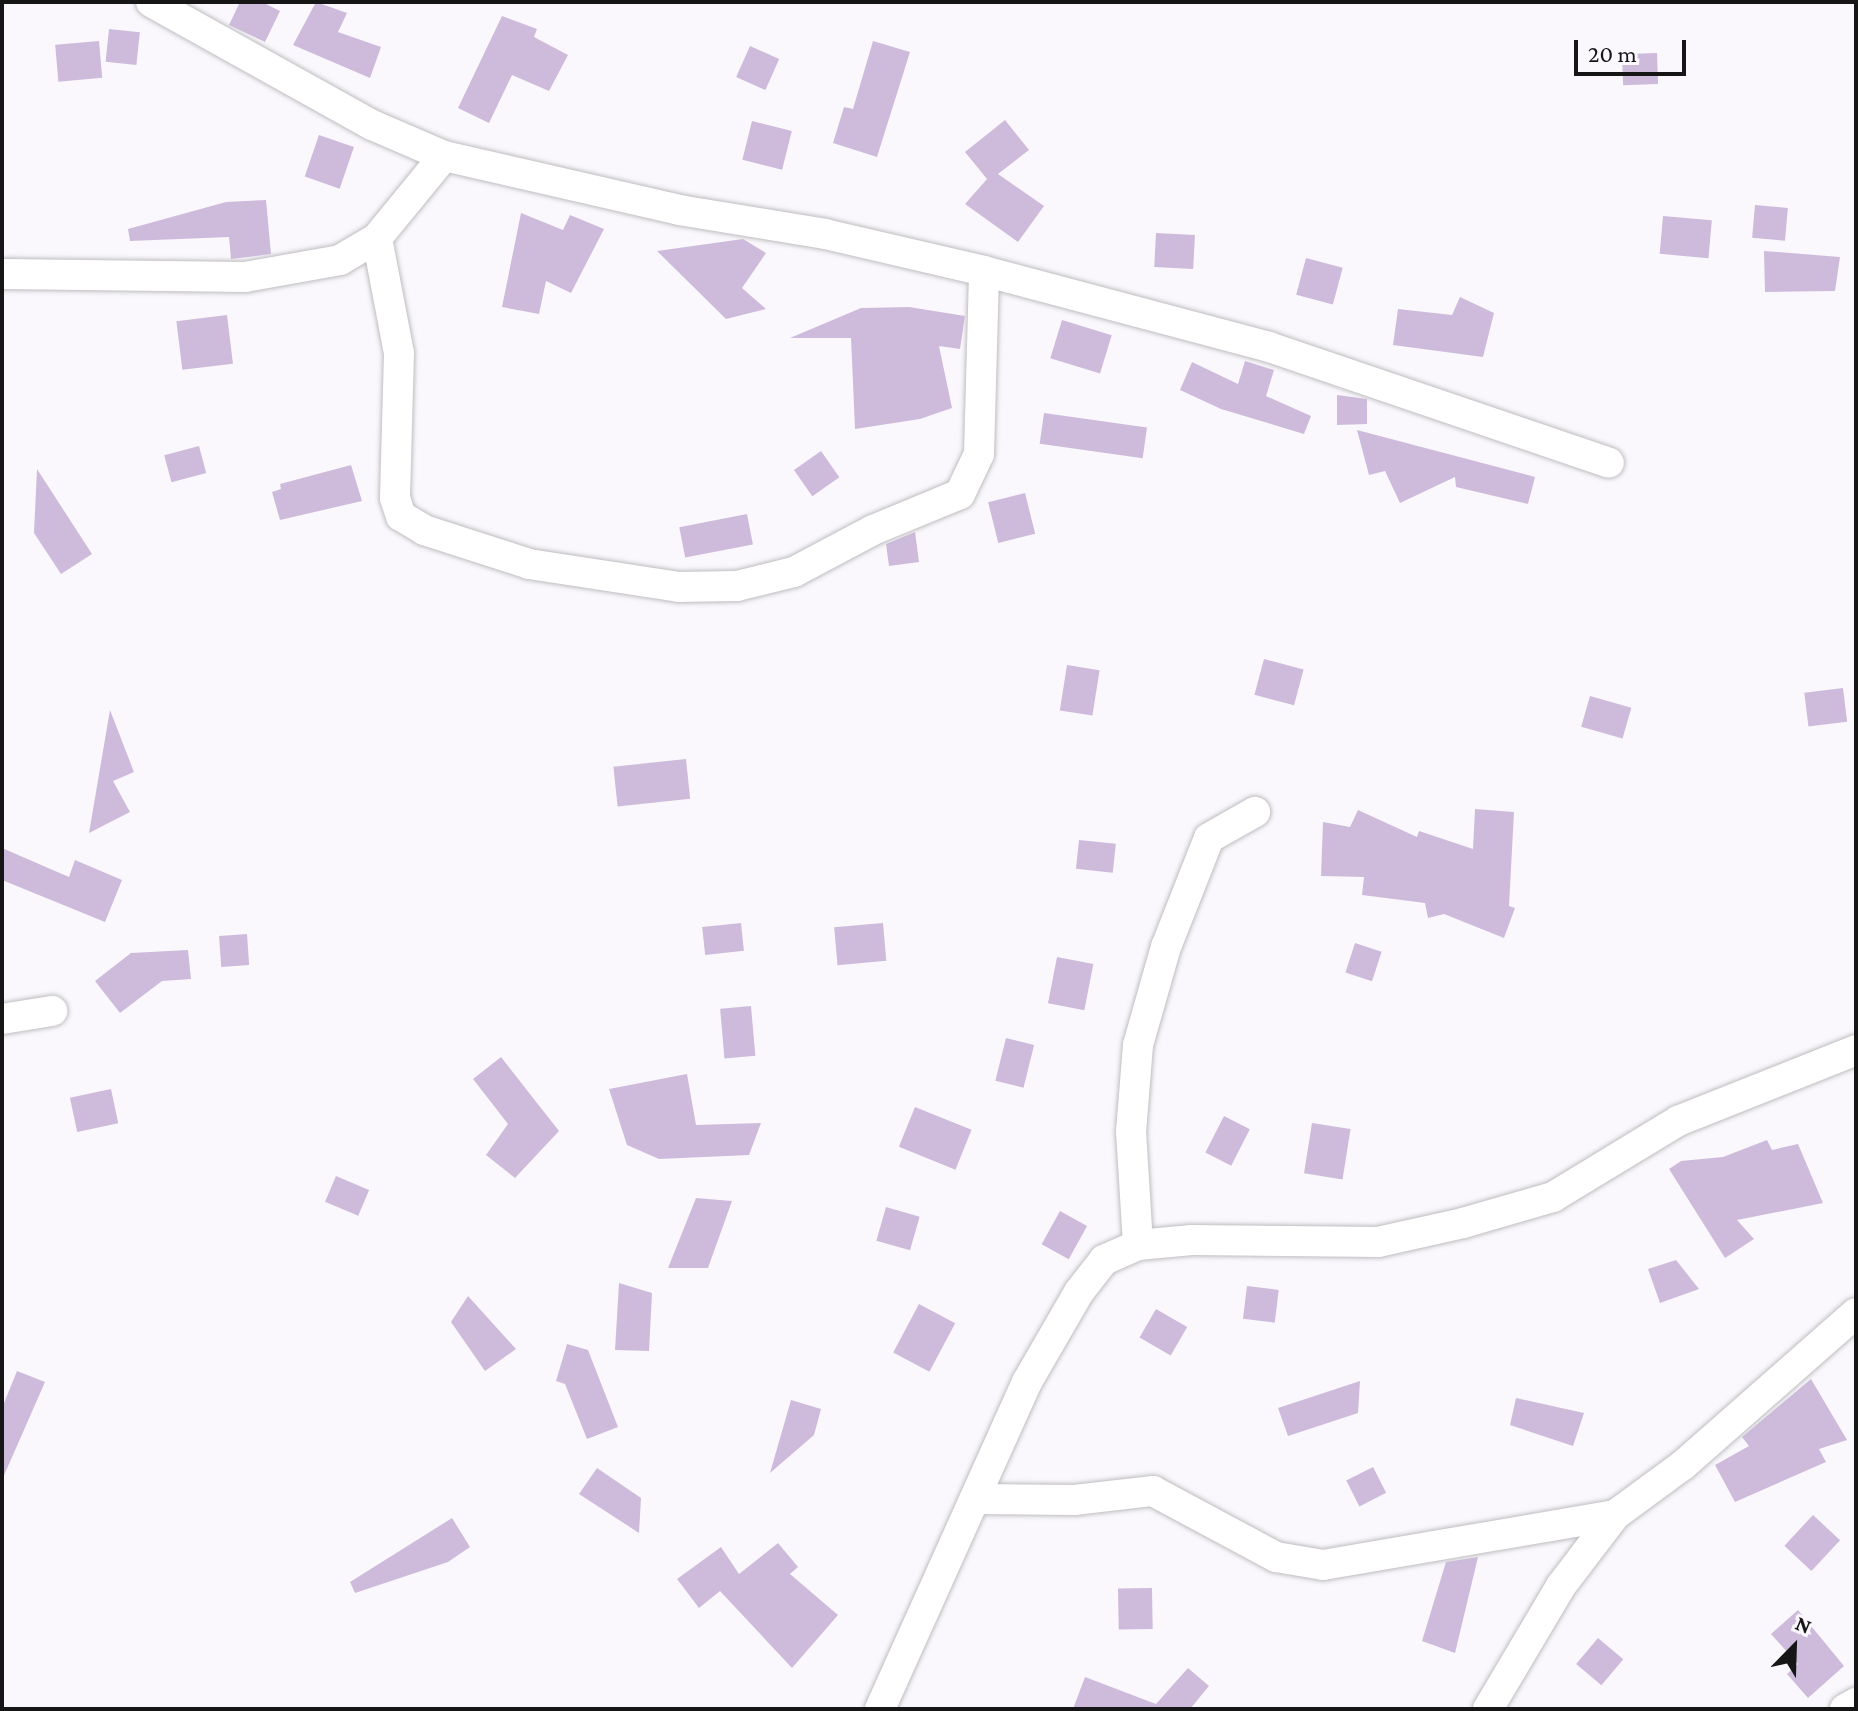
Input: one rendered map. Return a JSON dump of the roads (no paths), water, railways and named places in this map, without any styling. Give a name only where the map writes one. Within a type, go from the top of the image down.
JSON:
[{"type":"street","points":[[151,2],[372,125],[444,156],[679,210],[825,234],[984,271],[1269,347],[1609,463]]},
{"type":"street","points":[[2,274],[245,277],[340,260],[377,238],[444,156]]},
{"type":"street","points":[[377,238],[399,353],[395,498],[401,516],[424,530],[529,564],[679,587],[737,586],[794,572],[873,530],[960,494],[979,454],[984,271]]},
{"type":"street","points":[[1138,1245],[1131,1132],[1138,1045],[1166,947],[1209,838],[1255,812]]},
{"type":"street","points":[[2,1019],[52,1011]]},
{"type":"street","points":[[880,1709],[1027,1382],[1079,1292],[1104,1260],[1138,1245],[1192,1240],[1378,1242],[1463,1223],[1553,1197],[1678,1121],[1856,1051]]},
{"type":"street","points":[[1488,1709],[1561,1586],[1615,1515],[1683,1465],[1856,1313]]},
{"type":"street","points":[[976,1499],[1074,1500],[1153,1491],[1276,1557],[1323,1565],[1615,1515]]},
{"type":"street","points":[[1845,1709],[1856,1703]]}]
